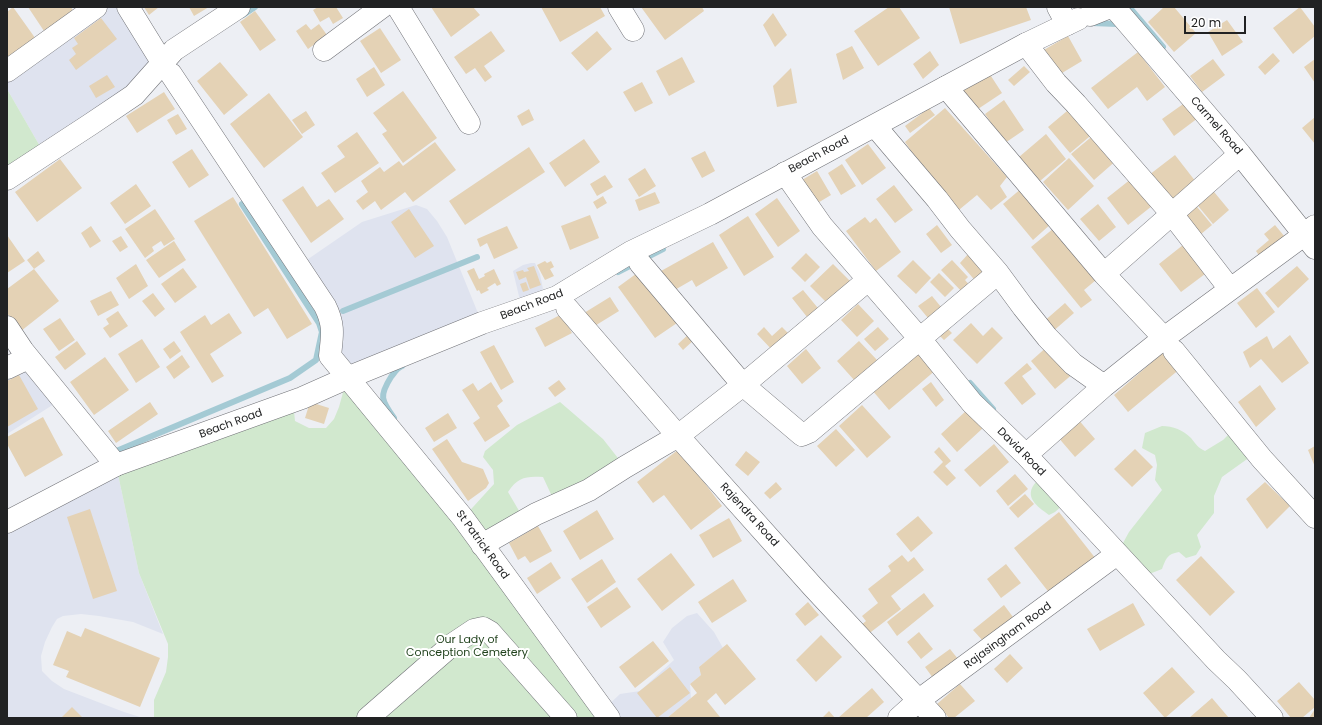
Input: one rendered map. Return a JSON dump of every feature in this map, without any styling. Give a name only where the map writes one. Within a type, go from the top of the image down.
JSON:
[{"type":"street","points":[[7,71],[96,7]]},
{"type":"street","name":"St Patrick Road","points":[[128,7],[166,68],[325,306],[330,315],[333,328],[330,356],[463,518],[609,718]]},
{"type":"street","points":[[7,179],[85,129],[134,95],[166,68],[174,50],[239,7]]},
{"type":"street","points":[[324,50],[382,7]]},
{"type":"street","points":[[398,7],[469,123]]},
{"type":"street","points":[[619,7],[633,30]]},
{"type":"street","name":"Beach Road","points":[[7,522],[116,465],[302,398],[482,323],[557,297],[631,252],[710,214],[875,126],[1026,44],[1073,15],[1110,7]]},
{"type":"street","name":"Carmel Road","points":[[1114,7],[1312,236]]},
{"type":"street","points":[[1026,44],[1056,83],[1172,214],[1230,289]]},
{"type":"street","points":[[946,87],[1104,274],[1169,345],[1262,459],[1315,517]]},
{"type":"street","points":[[875,126],[998,273],[1047,337],[1073,364],[1104,386]]},
{"type":"street","points":[[1104,274],[1240,154]]},
{"type":"street","name":"David Road","points":[[784,174],[822,226],[920,339],[972,404],[1026,455],[1216,660],[1237,680],[1272,718]]},
{"type":"street","points":[[1026,455],[1104,386],[1169,345],[1230,289],[1312,236]]},
{"type":"street","points":[[640,263],[743,385],[802,435],[809,432],[998,273]]},
{"type":"street","points":[[482,545],[536,514],[589,490],[678,436],[743,385],[868,280]]},
{"type":"street","name":"Rajendra Road","points":[[567,308],[678,436],[813,587],[935,718]]},
{"type":"street","points":[[7,327],[28,358],[116,465]]},
{"type":"street","points":[[7,368],[28,358]]},
{"type":"street","name":"Rajasingham Road","points":[[899,718],[919,700],[1117,554]]},
{"type":"street","points":[[368,718],[453,644],[474,630],[482,628],[490,632],[566,718]]},
{"type":"shaded area","points":[[96,7],[128,7],[162,63],[45,155],[7,89],[7,71]]},
{"type":"shaded area","points":[[416,205],[427,209],[447,237],[482,323],[347,378],[333,328],[298,266],[362,222]]},
{"type":"shaded area","points":[[535,263],[540,274],[544,294],[522,309],[513,271],[523,265]]},
{"type":"shaded area","points":[[28,358],[62,399],[7,434],[7,368]]},
{"type":"shaded area","points":[[116,465],[139,573],[163,634],[133,622],[81,614],[63,616],[57,619],[45,642],[41,656],[42,671],[52,681],[64,689],[143,718],[7,718],[7,522]]},
{"type":"shaded area","points":[[697,613],[714,632],[723,648],[699,667],[701,675],[690,684],[691,698],[667,718],[609,718],[603,710],[620,694],[640,691],[674,660],[663,642],[672,628],[687,616]]},
{"type":"green space","points":[[7,89],[45,155],[7,179]]},
{"type":"green space","name":"Our Lady of Conception Cemetery","points":[[347,378],[463,518],[494,484],[493,470],[483,457],[485,451],[517,425],[560,402],[603,439],[625,467],[556,505],[543,477],[527,477],[519,480],[508,492],[525,521],[483,545],[609,718],[154,718],[154,700],[166,672],[168,644],[139,573],[116,465],[294,411],[295,421],[309,428],[326,428],[334,419]]},
{"type":"green space","points":[[1162,426],[1174,428],[1188,435],[1205,451],[1223,440],[1236,427],[1257,452],[1222,477],[1214,496],[1214,513],[1197,535],[1201,547],[1196,555],[1186,558],[1179,552],[1172,554],[1166,560],[1162,569],[1139,578],[1117,554],[1129,532],[1162,490],[1155,480],[1157,465],[1155,455],[1142,448],[1145,433]]},
{"type":"green space","points":[[1036,482],[1063,505],[1055,512],[1049,515],[1033,501],[1031,492],[1032,487]]},
{"type":"building","points":[[13,7],[38,42],[11,62],[7,57],[7,12]]},
{"type":"building","points":[[28,7],[71,7],[74,12],[44,31]]},
{"type":"building","points":[[144,7],[159,7],[149,15]]},
{"type":"building","points":[[189,7],[209,7],[194,16]]},
{"type":"building","points":[[318,7],[336,7],[343,18],[333,24],[329,17],[320,22],[313,10]]},
{"type":"building","points":[[431,7],[473,7],[480,15],[451,37]]},
{"type":"building","points":[[541,7],[600,7],[605,16],[560,42]]},
{"type":"building","points":[[641,7],[702,7],[704,11],[665,40]]},
{"type":"building","points":[[889,7],[899,7],[920,38],[878,66],[854,31]]},
{"type":"building","points":[[949,7],[1026,7],[1031,20],[960,44]]},
{"type":"building","points":[[1164,7],[1174,7],[1196,33],[1174,52],[1148,22]]},
{"type":"building","points":[[1300,7],[1315,27],[1315,36],[1293,54],[1273,28]]},
{"type":"building","points":[[255,11],[276,40],[260,51],[240,22]]},
{"type":"building","points":[[773,13],[787,35],[775,47],[763,25]]},
{"type":"building","points":[[101,18],[117,39],[76,70],[69,60],[76,54],[72,48],[78,44],[74,38]]},
{"type":"building","points":[[1227,20],[1243,42],[1222,56],[1208,32]]},
{"type":"building","points":[[306,24],[311,30],[319,24],[327,35],[308,49],[296,31]]},
{"type":"building","points":[[380,28],[401,60],[381,73],[360,41]]},
{"type":"building","points":[[491,31],[505,51],[484,66],[492,77],[485,82],[475,68],[466,74],[454,57]]},
{"type":"building","points":[[597,31],[612,49],[587,71],[571,53]]},
{"type":"building","points":[[1068,36],[1082,61],[1057,76],[1042,51]]},
{"type":"building","points":[[852,46],[864,68],[843,80],[836,54]]},
{"type":"building","points":[[930,51],[939,65],[923,79],[913,64]]},
{"type":"building","points":[[1138,52],[1165,87],[1147,101],[1137,87],[1108,109],[1091,88]]},
{"type":"building","points":[[1273,53],[1280,61],[1265,75],[1258,67]]},
{"type":"building","points":[[682,57],[695,82],[669,96],[656,71]]},
{"type":"building","points":[[1213,59],[1225,75],[1202,92],[1190,76]]},
{"type":"building","points":[[1315,59],[1315,83],[1304,67]]},
{"type":"building","points":[[220,62],[248,95],[224,115],[197,81]]},
{"type":"building","points":[[1024,66],[1030,72],[1014,86],[1008,80]]},
{"type":"building","points":[[374,67],[385,85],[367,97],[356,79]]},
{"type":"building","points":[[791,68],[797,103],[777,107],[773,86]]},
{"type":"building","points":[[989,73],[1002,93],[975,111],[963,91]]},
{"type":"building","points":[[107,75],[115,87],[96,98],[89,86]]},
{"type":"building","points":[[642,82],[653,103],[635,112],[623,92]]},
{"type":"building","points":[[403,91],[437,138],[403,163],[382,134],[387,131],[373,113]]},
{"type":"building","points":[[164,92],[175,109],[137,133],[126,116]]},
{"type":"building","points":[[269,93],[303,137],[264,168],[230,124]]},
{"type":"building","points":[[1004,100],[1024,130],[1005,143],[985,114]]},
{"type":"building","points":[[1186,102],[1198,118],[1174,136],[1162,119]]},
{"type":"building","points":[[1073,106],[1095,132],[1070,153],[1048,127]]},
{"type":"building","points":[[929,108],[935,115],[910,133],[905,126]]},
{"type":"building","points":[[945,108],[1007,177],[1000,186],[1007,197],[991,210],[977,195],[954,214],[905,142]]},
{"type":"building","points":[[529,109],[534,120],[522,126],[517,116]]},
{"type":"building","points":[[306,111],[315,125],[302,134],[292,120]]},
{"type":"building","points":[[178,114],[187,129],[176,135],[167,120]]},
{"type":"building","points":[[1315,117],[1315,144],[1302,128]]},
{"type":"building","points":[[357,132],[379,163],[335,193],[321,173],[345,157],[337,146]]},
{"type":"building","points":[[1096,133],[1118,159],[1094,180],[1071,154]]},
{"type":"building","points":[[1046,134],[1066,159],[1040,181],[1019,157]]},
{"type":"building","points":[[584,139],[600,162],[565,187],[549,163]]},
{"type":"building","points":[[435,142],[456,170],[413,202],[405,192],[381,210],[375,201],[363,210],[356,201],[368,192],[361,181],[380,167],[384,172],[399,161],[403,166]]},
{"type":"building","points":[[868,144],[886,168],[862,185],[845,160]]},
{"type":"building","points":[[529,147],[545,172],[465,225],[449,201]]},
{"type":"building","points":[[192,149],[209,175],[189,188],[172,162]]},
{"type":"building","points":[[705,151],[715,171],[702,178],[691,158]]},
{"type":"building","points":[[1175,155],[1196,182],[1170,203],[1149,175]]},
{"type":"building","points":[[1069,158],[1094,186],[1068,210],[1043,182]]},
{"type":"building","points":[[60,159],[82,188],[37,222],[15,192]]},
{"type":"building","points":[[842,164],[856,186],[841,195],[828,173]]},
{"type":"building","points":[[645,168],[656,186],[639,197],[628,179]]},
{"type":"building","points":[[817,171],[831,195],[816,204],[802,180]]},
{"type":"building","points":[[605,175],[613,187],[597,196],[590,184]]},
{"type":"building","points":[[1131,179],[1152,206],[1128,225],[1107,198]]},
{"type":"building","points":[[136,184],[151,206],[125,224],[110,203]]},
{"type":"building","points":[[894,185],[913,210],[895,223],[876,199]]},
{"type":"building","points":[[303,186],[317,207],[329,199],[344,219],[311,243],[282,200]]},
{"type":"building","points":[[1210,187],[1229,210],[1213,224],[1194,201]]},
{"type":"building","points":[[1022,188],[1052,223],[1033,240],[1003,204]]},
{"type":"building","points":[[655,192],[660,203],[639,211],[635,200]]},
{"type":"building","points":[[603,196],[607,203],[597,209],[593,202]]},
{"type":"building","points":[[233,197],[312,324],[287,339],[268,308],[254,317],[194,221]]},
{"type":"building","points":[[777,198],[800,231],[778,247],[755,214]]},
{"type":"building","points":[[1193,202],[1212,225],[1195,239],[1176,216]]},
{"type":"building","points":[[1098,204],[1116,227],[1099,241],[1080,219]]},
{"type":"building","points":[[155,209],[175,239],[164,246],[161,241],[152,247],[154,251],[145,258],[125,229]]},
{"type":"building","points":[[409,209],[434,246],[415,258],[391,222]]},
{"type":"building","points":[[590,215],[599,238],[570,250],[561,226]]},
{"type":"building","points":[[748,216],[774,257],[744,276],[719,235]]},
{"type":"building","points":[[865,217],[870,223],[876,218],[901,252],[876,271],[846,231]]},
{"type":"building","points":[[937,225],[952,245],[941,253],[926,234]]},
{"type":"building","points":[[1275,225],[1285,237],[1260,257],[1256,251],[1269,240],[1264,234]]},
{"type":"building","points":[[91,226],[101,241],[90,248],[81,233]]},
{"type":"building","points":[[507,226],[518,248],[494,259],[487,243],[480,247],[477,239]]},
{"type":"building","points":[[1054,228],[1096,280],[1084,290],[1092,300],[1081,308],[1031,247]]},
{"type":"building","points":[[7,235],[25,261],[7,273]]},
{"type":"building","points":[[121,236],[128,247],[120,252],[112,241]]},
{"type":"building","points":[[174,241],[186,260],[159,278],[146,260]]},
{"type":"building","points":[[713,242],[728,268],[696,287],[692,280],[673,291],[661,271]]},
{"type":"building","points":[[1183,245],[1205,274],[1181,292],[1159,264]]},
{"type":"building","points":[[38,251],[45,261],[34,269],[27,260]]},
{"type":"building","points":[[806,253],[820,267],[805,282],[791,268]]},
{"type":"building","points":[[969,253],[987,274],[978,284],[960,263]]},
{"type":"building","points":[[913,260],[931,278],[916,294],[897,276]]},
{"type":"building","points":[[952,260],[968,277],[965,280],[971,287],[964,294],[941,270]]},
{"type":"building","points":[[545,261],[547,263],[551,261],[554,267],[550,269],[554,276],[545,280],[537,265]]},
{"type":"building","points":[[136,264],[148,286],[129,299],[116,278]]},
{"type":"building","points":[[833,264],[854,285],[831,307],[810,286]]},
{"type":"building","points":[[534,266],[541,285],[530,289],[526,277],[519,280],[516,272],[523,270],[524,272],[529,271],[527,268]]},
{"type":"building","points":[[1297,266],[1309,279],[1278,308],[1265,293]]},
{"type":"building","points":[[183,268],[197,287],[175,303],[161,284]]},
{"type":"building","points":[[474,268],[479,279],[485,276],[484,274],[494,269],[501,284],[497,286],[495,283],[487,288],[489,290],[481,294],[479,290],[477,291],[467,271]]},
{"type":"building","points":[[34,269],[59,301],[21,331],[7,313],[7,289]]},
{"type":"building","points":[[640,271],[677,323],[655,338],[618,287]]},
{"type":"building","points":[[939,273],[954,288],[945,297],[930,282]]},
{"type":"building","points":[[526,282],[529,290],[523,292],[520,284]]},
{"type":"building","points":[[1257,288],[1275,312],[1256,328],[1237,303]]},
{"type":"building","points":[[803,290],[822,313],[811,322],[792,298]]},
{"type":"building","points":[[111,291],[119,305],[98,316],[90,301]]},
{"type":"building","points":[[153,293],[165,309],[155,317],[142,301]]},
{"type":"building","points":[[932,296],[946,313],[933,324],[918,306]]},
{"type":"building","points":[[610,297],[619,311],[593,327],[584,313]]},
{"type":"building","points":[[1065,303],[1074,313],[1051,333],[1042,323]]},
{"type":"building","points":[[858,304],[874,321],[857,337],[841,320]]},
{"type":"building","points":[[118,311],[128,326],[110,338],[103,328],[109,324],[106,319]]},
{"type":"building","points":[[229,313],[242,333],[210,354],[224,376],[212,383],[180,332],[205,315],[211,325]]},
{"type":"building","points":[[562,314],[572,333],[545,347],[535,328]]},
{"type":"building","points":[[60,318],[75,340],[59,351],[43,329]]},
{"type":"building","points":[[971,323],[983,336],[992,327],[1003,338],[977,364],[953,340]]},
{"type":"building","points":[[943,324],[952,333],[944,340],[935,331]]},
{"type":"building","points":[[764,327],[772,336],[782,327],[791,336],[774,352],[757,334]]},
{"type":"building","points":[[878,327],[889,339],[875,351],[864,339]]},
{"type":"building","points":[[690,333],[695,339],[683,350],[678,344]]},
{"type":"building","points":[[1290,335],[1309,363],[1282,383],[1261,359],[1250,368],[1243,352],[1267,336],[1273,349]]},
{"type":"building","points":[[142,339],[160,367],[136,383],[118,354]]},
{"type":"building","points":[[77,341],[86,354],[65,370],[55,357]]},
{"type":"building","points":[[174,341],[181,351],[170,359],[163,349]]},
{"type":"building","points":[[859,341],[877,360],[855,381],[837,361]]},
{"type":"building","points":[[494,345],[514,382],[501,390],[480,352]]},
{"type":"building","points":[[1049,345],[1074,373],[1055,389],[1031,361]]},
{"type":"building","points":[[806,349],[821,368],[802,384],[787,366]]},
{"type":"building","points":[[920,349],[937,369],[889,410],[872,390]]},
{"type":"building","points":[[1166,350],[1181,368],[1128,412],[1114,395]]},
{"type":"building","points":[[182,355],[190,367],[174,379],[166,367]]},
{"type":"building","points":[[105,357],[129,390],[94,415],[70,382]]},
{"type":"building","points":[[1027,363],[1032,369],[1022,376],[1036,394],[1022,405],[1004,383]]},
{"type":"building","points":[[19,375],[38,409],[7,427],[7,381]]},
{"type":"building","points":[[559,380],[566,389],[555,397],[548,388]]},
{"type":"building","points":[[491,382],[503,401],[497,406],[510,426],[485,442],[473,423],[480,418],[462,390],[473,383],[478,391]]},
{"type":"building","points":[[931,382],[944,400],[936,407],[922,389]]},
{"type":"building","points":[[1260,385],[1276,409],[1256,427],[1238,402]]},
{"type":"building","points":[[150,402],[158,414],[116,443],[108,431]]},
{"type":"building","points":[[310,402],[329,408],[324,424],[305,418]]},
{"type":"building","points":[[862,405],[891,437],[867,458],[839,426]]},
{"type":"building","points":[[967,410],[983,428],[957,452],[941,434]]},
{"type":"building","points":[[448,413],[457,428],[434,442],[425,428]]},
{"type":"building","points":[[43,417],[63,455],[25,477],[7,444],[7,437]]},
{"type":"building","points":[[1077,418],[1095,439],[1075,457],[1057,436]]},
{"type":"building","points":[[836,429],[855,450],[836,467],[817,446]]},
{"type":"building","points":[[447,439],[462,462],[483,469],[489,483],[486,488],[468,501],[432,449]]},
{"type":"building","points":[[994,444],[1009,462],[980,487],[964,470]]},
{"type":"building","points":[[1315,446],[1315,467],[1308,450]]},
{"type":"building","points":[[939,447],[951,461],[945,466],[956,478],[947,486],[933,472],[943,462],[934,452]]},
{"type":"building","points":[[679,449],[722,506],[691,530],[664,495],[653,503],[637,482]]},
{"type":"building","points":[[1135,449],[1153,467],[1132,487],[1114,469]]},
{"type":"building","points":[[746,451],[760,462],[748,476],[735,465]]},
{"type":"building","points":[[1015,474],[1028,489],[1008,506],[996,491]]},
{"type":"building","points":[[776,482],[782,489],[770,499],[764,493]]},
{"type":"building","points":[[1265,482],[1290,506],[1267,529],[1246,499]]},
{"type":"building","points":[[1025,494],[1034,504],[1018,518],[1009,508]]},
{"type":"building","points":[[90,509],[117,591],[93,599],[67,517]]},
{"type":"building","points":[[597,510],[614,539],[580,560],[563,531]]},
{"type":"building","points":[[1059,512],[1096,559],[1051,595],[1014,548]]},
{"type":"building","points":[[918,516],[933,533],[911,552],[896,534]]},
{"type":"building","points":[[729,518],[742,541],[713,558],[699,535]]},
{"type":"building","points":[[538,526],[552,551],[530,563],[525,556],[518,560],[509,543]]},
{"type":"building","points":[[671,553],[695,585],[662,611],[637,579]]},
{"type":"building","points":[[902,555],[908,562],[914,557],[924,570],[891,596],[901,609],[867,635],[860,626],[866,621],[862,616],[878,603],[868,589],[891,571],[888,566]]},
{"type":"building","points":[[1201,556],[1235,592],[1210,616],[1176,580]]},
{"type":"building","points":[[602,559],[616,582],[587,603],[571,579]]},
{"type":"building","points":[[551,562],[561,578],[537,594],[527,578]]},
{"type":"building","points":[[1006,564],[1021,583],[1001,598],[987,579]]},
{"type":"building","points":[[733,579],[747,601],[712,623],[698,602]]},
{"type":"building","points":[[617,587],[631,607],[601,628],[587,607]]},
{"type":"building","points":[[924,593],[934,606],[897,636],[887,622]]},
{"type":"building","points":[[808,602],[819,615],[805,626],[795,614]]},
{"type":"building","points":[[1133,603],[1145,625],[1100,651],[1087,629]]},
{"type":"building","points":[[1004,605],[1013,617],[983,641],[973,630]]},
{"type":"building","points":[[85,628],[160,658],[140,707],[66,677],[69,671],[53,665],[67,631],[81,637]]},
{"type":"building","points":[[919,632],[933,649],[921,659],[907,642]]},
{"type":"building","points":[[821,635],[842,657],[816,682],[796,660]]},
{"type":"building","points":[[653,641],[669,661],[635,688],[619,667]]},
{"type":"building","points":[[727,644],[756,679],[725,705],[716,693],[707,701],[720,717],[719,718],[667,718],[697,693],[690,684],[701,675],[699,667]]},
{"type":"building","points":[[950,649],[958,659],[933,678],[925,667]]},
{"type":"building","points":[[1010,654],[1023,668],[1007,683],[994,669]]},
{"type":"building","points":[[670,667],[690,693],[657,718],[637,693]]},
{"type":"building","points":[[1172,667],[1195,692],[1165,718],[1143,693]]},
{"type":"building","points":[[1299,682],[1315,700],[1315,707],[1302,718],[1291,718],[1277,701]]},
{"type":"building","points":[[960,684],[975,701],[954,718],[949,718],[937,704]]},
{"type":"building","points":[[872,688],[884,702],[866,718],[838,718]]},
{"type":"building","points":[[1212,698],[1229,718],[1189,718]]},
{"type":"building","points":[[72,707],[83,718],[61,718]]},
{"type":"building","points":[[1315,709],[1315,718],[1309,718]]},
{"type":"building","points":[[829,711],[835,718],[822,718]]},
{"type":"waterway","points":[[243,15],[255,7]]},
{"type":"waterway","points":[[1130,8],[1163,47]]},
{"type":"waterway","points":[[1092,23],[1117,24],[1119,26]]},
{"type":"waterway","points":[[112,450],[114,452],[290,378],[316,360],[322,332],[319,323],[242,204]]},
{"type":"waterway","points":[[618,272],[663,249]]},
{"type":"waterway","points":[[343,311],[477,257]]},
{"type":"waterway","points":[[394,418],[386,407],[383,394],[391,377],[397,369],[402,366]]},
{"type":"waterway","points":[[970,383],[993,409]]}]
